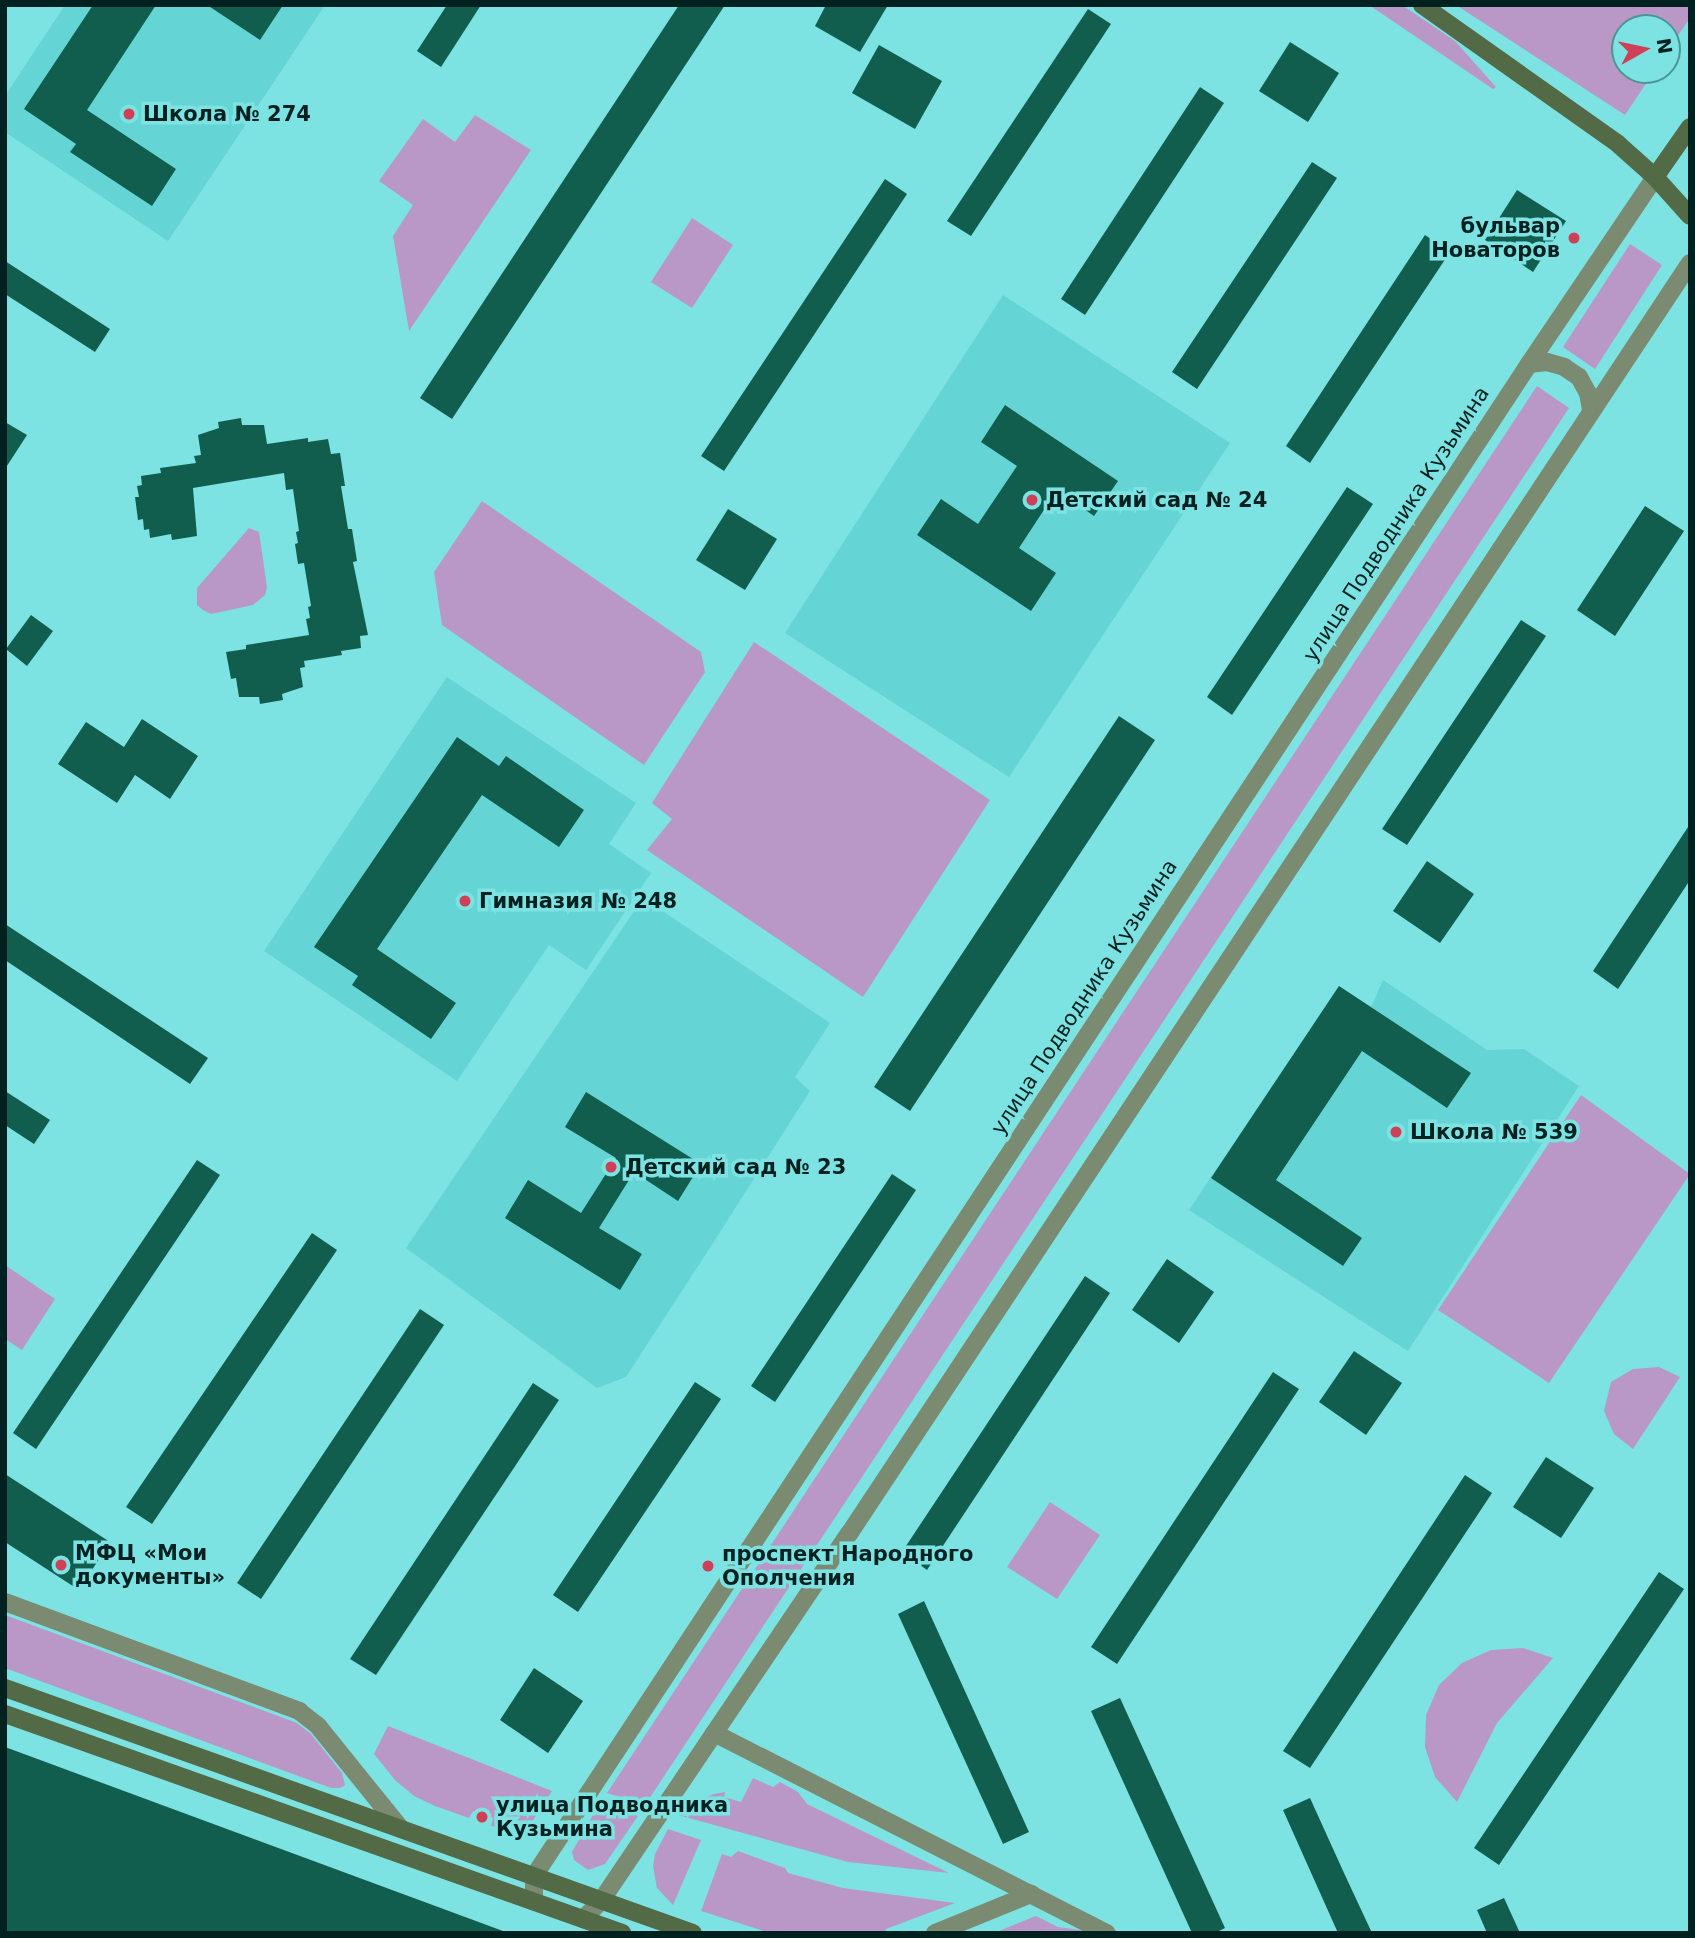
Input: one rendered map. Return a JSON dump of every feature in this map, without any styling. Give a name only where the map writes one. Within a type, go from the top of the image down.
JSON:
[{"type":"main road","points":[[1422,5],[1618,144],[1655,177],[1690,216]]},
{"type":"main road","name":"улица Подводника Кузьмина","points":[[1655,177],[1690,127]]},
{"type":"main road","points":[[5,1688],[693,1933]]},
{"type":"main road","points":[[5,1714],[622,1933]]},
{"type":"street","name":"улица Подводника Кузьмина","points":[[534,1876],[1529,364],[1655,177]]},
{"type":"street","points":[[583,1919],[601,1901],[1053,1227],[1690,262]]},
{"type":"street","points":[[1529,364],[1556,364],[1579,377],[1588,393],[1591,410]]},
{"type":"street","points":[[5,1602],[299,1711],[318,1727],[401,1829]]},
{"type":"street","points":[[714,1733],[1107,1933]]},
{"type":"street","points":[[534,1876],[534,1900]]},
{"type":"street","points":[[935,1933],[1031,1894]]},
{"type":"shaded area","name":"Школа № 274","points":[[65,5],[325,5],[168,241],[5,132],[5,96]]},
{"type":"shaded area","points":[[1369,5],[1402,5],[1455,41],[1496,87],[1493,89]]},
{"type":"shaded area","points":[[1456,5],[1690,5],[1690,18],[1681,31],[1681,14],[1611,14],[1611,84],[1646,84],[1625,115]]},
{"type":"shaded area","points":[[475,115],[531,150],[409,331],[393,236],[413,205],[379,181],[423,119],[455,142]]},
{"type":"shaded area","points":[[692,218],[733,245],[692,308],[651,282]]},
{"type":"shaded area","points":[[1630,244],[1662,265],[1595,369],[1563,347]]},
{"type":"shaded area","name":"Детский сад № 24","points":[[1003,295],[1230,443],[1009,777],[785,633]]},
{"type":"shaded area","points":[[1537,386],[1569,408],[645,1805],[607,1793]]},
{"type":"shaded area","points":[[482,501],[701,652],[705,672],[644,765],[442,625],[434,572]]},
{"type":"shaded area","points":[[249,528],[259,532],[267,587],[265,595],[253,605],[211,614],[203,610],[197,605],[197,588]]},
{"type":"shaded area","points":[[754,642],[990,800],[863,997],[647,850],[672,819],[652,803]]},
{"type":"shaded area","name":"Гимназия № 248","points":[[447,677],[636,803],[609,844],[651,873],[586,970],[549,945],[457,1081],[264,951]]},
{"type":"shaded area","name":"Детский сад № 23","points":[[643,898],[830,1023],[795,1077],[810,1091],[713,1243],[626,1377],[597,1388],[406,1248]]},
{"type":"shaded area","name":"Школа № 539","points":[[1383,980],[1487,1050],[1524,1049],[1579,1086],[1408,1351],[1189,1210],[1339,986],[1371,1007]]},
{"type":"shaded area","points":[[1581,1095],[1690,1174],[1549,1383],[1438,1310]]},
{"type":"shaded area","points":[[5,1265],[55,1299],[22,1350],[5,1339]]},
{"type":"shaded area","points":[[1659,1367],[1680,1377],[1633,1449],[1614,1434],[1604,1411],[1611,1382],[1633,1369]]},
{"type":"shaded area","points":[[1050,1502],[1100,1535],[1057,1599],[1007,1567]]},
{"type":"shaded area","points":[[5,1615],[297,1723],[311,1734],[342,1773],[345,1785],[331,1788],[5,1668]]},
{"type":"shaded area","points":[[1523,1648],[1553,1658],[1497,1723],[1457,1802],[1435,1777],[1425,1747],[1426,1715],[1439,1685],[1462,1663],[1491,1650]]},
{"type":"shaded area","points":[[388,1726],[552,1791],[532,1822],[512,1831],[491,1826],[493,1818],[473,1811],[469,1818],[435,1806],[414,1796],[395,1780],[374,1754]]},
{"type":"shaded area","points":[[753,1778],[773,1787],[780,1782],[798,1792],[807,1804],[949,1873],[848,1862],[678,1815],[692,1803],[714,1794],[725,1792],[724,1797],[741,1802]]},
{"type":"shaded area","points":[[599,1804],[638,1816],[605,1864],[588,1870],[574,1860],[572,1852]]},
{"type":"shaded area","points":[[668,1829],[701,1840],[673,1905],[657,1888],[653,1866],[655,1854]]},
{"type":"shaded area","points":[[738,1851],[785,1868],[788,1873],[843,1888],[955,1903],[886,1929],[886,1933],[770,1933],[701,1911],[722,1854],[731,1857]]},
{"type":"shaded area","points":[[1036,1916],[1058,1927],[1102,1933],[994,1933]]},
{"type":"building","points":[[93,5],[156,5],[87,110],[176,169],[152,206],[70,152],[76,144],[24,109]]},
{"type":"building","points":[[207,5],[283,5],[260,40]]},
{"type":"building","points":[[447,5],[481,5],[441,67],[417,51]]},
{"type":"building","points":[[679,5],[725,5],[452,419],[420,398]]},
{"type":"building","points":[[826,5],[888,5],[860,52],[815,26]]},
{"type":"building","points":[[1088,9],[1111,24],[971,236],[947,221]]},
{"type":"building","points":[[1290,42],[1339,73],[1308,122],[1259,91]]},
{"type":"building","points":[[879,45],[942,81],[915,129],[852,93]]},
{"type":"building","points":[[1200,87],[1224,103],[1085,315],[1061,299]]},
{"type":"building","points":[[1312,162],[1337,178],[1197,389],[1172,372]]},
{"type":"building","points":[[885,179],[907,194],[724,471],[701,456]]},
{"type":"building","points":[[1517,190],[1566,221],[1533,272],[1485,240]]},
{"type":"building","points":[[1425,235],[1450,252],[1310,463],[1286,446]]},
{"type":"building","points":[[5,261],[110,329],[95,352],[5,294]]},
{"type":"building","points":[[1005,405],[1118,481],[1094,516],[1057,490],[1019,548],[1056,573],[1031,611],[917,535],[941,499],[978,524],[1017,466],[981,442]]},
{"type":"building","points":[[241,418],[242,425],[264,425],[267,444],[308,438],[308,442],[328,439],[331,454],[340,453],[345,486],[341,486],[348,529],[352,529],[357,561],[353,562],[368,635],[360,636],[361,648],[341,651],[342,655],[304,661],[305,667],[300,668],[303,687],[282,694],[283,700],[260,704],[259,697],[239,697],[236,678],[231,679],[226,652],[246,649],[246,645],[309,635],[306,619],[310,618],[308,607],[311,606],[304,563],[298,564],[295,544],[298,543],[296,532],[299,531],[293,489],[286,490],[284,473],[193,488],[197,536],[172,540],[171,534],[150,538],[149,529],[144,530],[143,519],[138,520],[135,497],[139,497],[137,486],[142,485],[141,476],[161,473],[160,468],[196,463],[194,456],[201,455],[198,435],[219,428],[218,422]]},
{"type":"building","points":[[5,422],[27,435],[5,469]]},
{"type":"building","points":[[1347,487],[1373,504],[1232,715],[1207,697]]},
{"type":"building","points":[[1645,506],[1684,531],[1615,636],[1577,610]]},
{"type":"building","points":[[728,509],[777,539],[745,590],[696,560]]},
{"type":"building","points":[[31,615],[53,631],[27,666],[6,649]]},
{"type":"building","points":[[1521,620],[1546,636],[1407,845],[1382,829]]},
{"type":"building","points":[[1119,716],[1155,740],[910,1111],[874,1087]]},
{"type":"building","points":[[142,719],[198,756],[170,799],[135,775],[117,803],[58,764],[86,722],[124,747]]},
{"type":"building","points":[[457,737],[499,766],[506,756],[584,810],[559,847],[482,795],[377,949],[456,1003],[431,1039],[352,985],[358,976],[314,947]]},
{"type":"building","points":[[1690,824],[1690,880],[1618,989],[1593,971]]},
{"type":"building","points":[[1427,861],[1474,894],[1440,943],[1393,911]]},
{"type":"building","points":[[5,924],[208,1058],[190,1084],[5,960]]},
{"type":"building","points":[[1339,986],[1471,1073],[1447,1108],[1362,1051],[1276,1180],[1362,1238],[1343,1266],[1211,1178]]},
{"type":"building","points":[[5,1091],[50,1120],[34,1144],[5,1125]]},
{"type":"building","points":[[586,1092],[701,1164],[678,1201],[634,1172],[599,1228],[642,1254],[620,1290],[505,1218],[528,1180],[581,1213],[616,1158],[565,1127]]},
{"type":"building","points":[[197,1160],[220,1175],[36,1449],[13,1433]]},
{"type":"building","points":[[892,1174],[916,1190],[775,1402],[751,1386]]},
{"type":"building","points":[[312,1233],[337,1250],[152,1524],[126,1507]]},
{"type":"building","points":[[1167,1259],[1214,1292],[1179,1343],[1132,1310]]},
{"type":"building","points":[[1085,1276],[1110,1293],[927,1570],[902,1552]]},
{"type":"building","points":[[420,1309],[444,1325],[261,1599],[237,1583]]},
{"type":"building","points":[[1354,1351],[1402,1383],[1366,1435],[1319,1402]]},
{"type":"building","points":[[1273,1372],[1299,1389],[1117,1664],[1091,1647]]},
{"type":"building","points":[[695,1382],[721,1399],[578,1612],[553,1595]]},
{"type":"building","points":[[533,1383],[559,1400],[376,1675],[350,1659]]},
{"type":"building","points":[[1546,1457],[1594,1488],[1561,1538],[1513,1507]]},
{"type":"building","points":[[5,1474],[110,1542],[79,1590],[5,1542]]},
{"type":"building","points":[[1465,1475],[1492,1493],[1310,1768],[1283,1751]]},
{"type":"building","points":[[1659,1572],[1684,1589],[1499,1865],[1474,1848]]},
{"type":"building","points":[[924,1601],[1029,1832],[1003,1844],[898,1614]]},
{"type":"building","points":[[534,1668],[583,1701],[548,1753],[500,1720]]},
{"type":"building","points":[[1120,1698],[1225,1928],[1215,1933],[1192,1933],[1091,1711]]},
{"type":"building","points":[[5,1747],[503,1931],[503,1933],[5,1933]]},
{"type":"building","points":[[1310,1798],[1372,1933],[1338,1933],[1283,1810]]},
{"type":"building","points":[[1504,1898],[1520,1933],[1487,1933],[1477,1910]]},
{"type":"place","name":"Школа № 274","points":[[129,114]]},
{"type":"place","name":"бульвар Новаторов","points":[[1574,238]]},
{"type":"place","name":"Детский сад № 24","points":[[1032,500]]},
{"type":"place","name":"Гимназия № 248","points":[[465,901]]},
{"type":"place","name":"Школа № 539","points":[[1396,1132]]},
{"type":"place","name":"Детский сад № 23","points":[[611,1167]]},
{"type":"place","name":"МФЦ «Мои документы»","points":[[61,1565]]},
{"type":"place","name":"проспект Народного Ополчения","points":[[708,1566]]},
{"type":"place","name":"улица Подводника Кузьмина","points":[[482,1817]]}]
